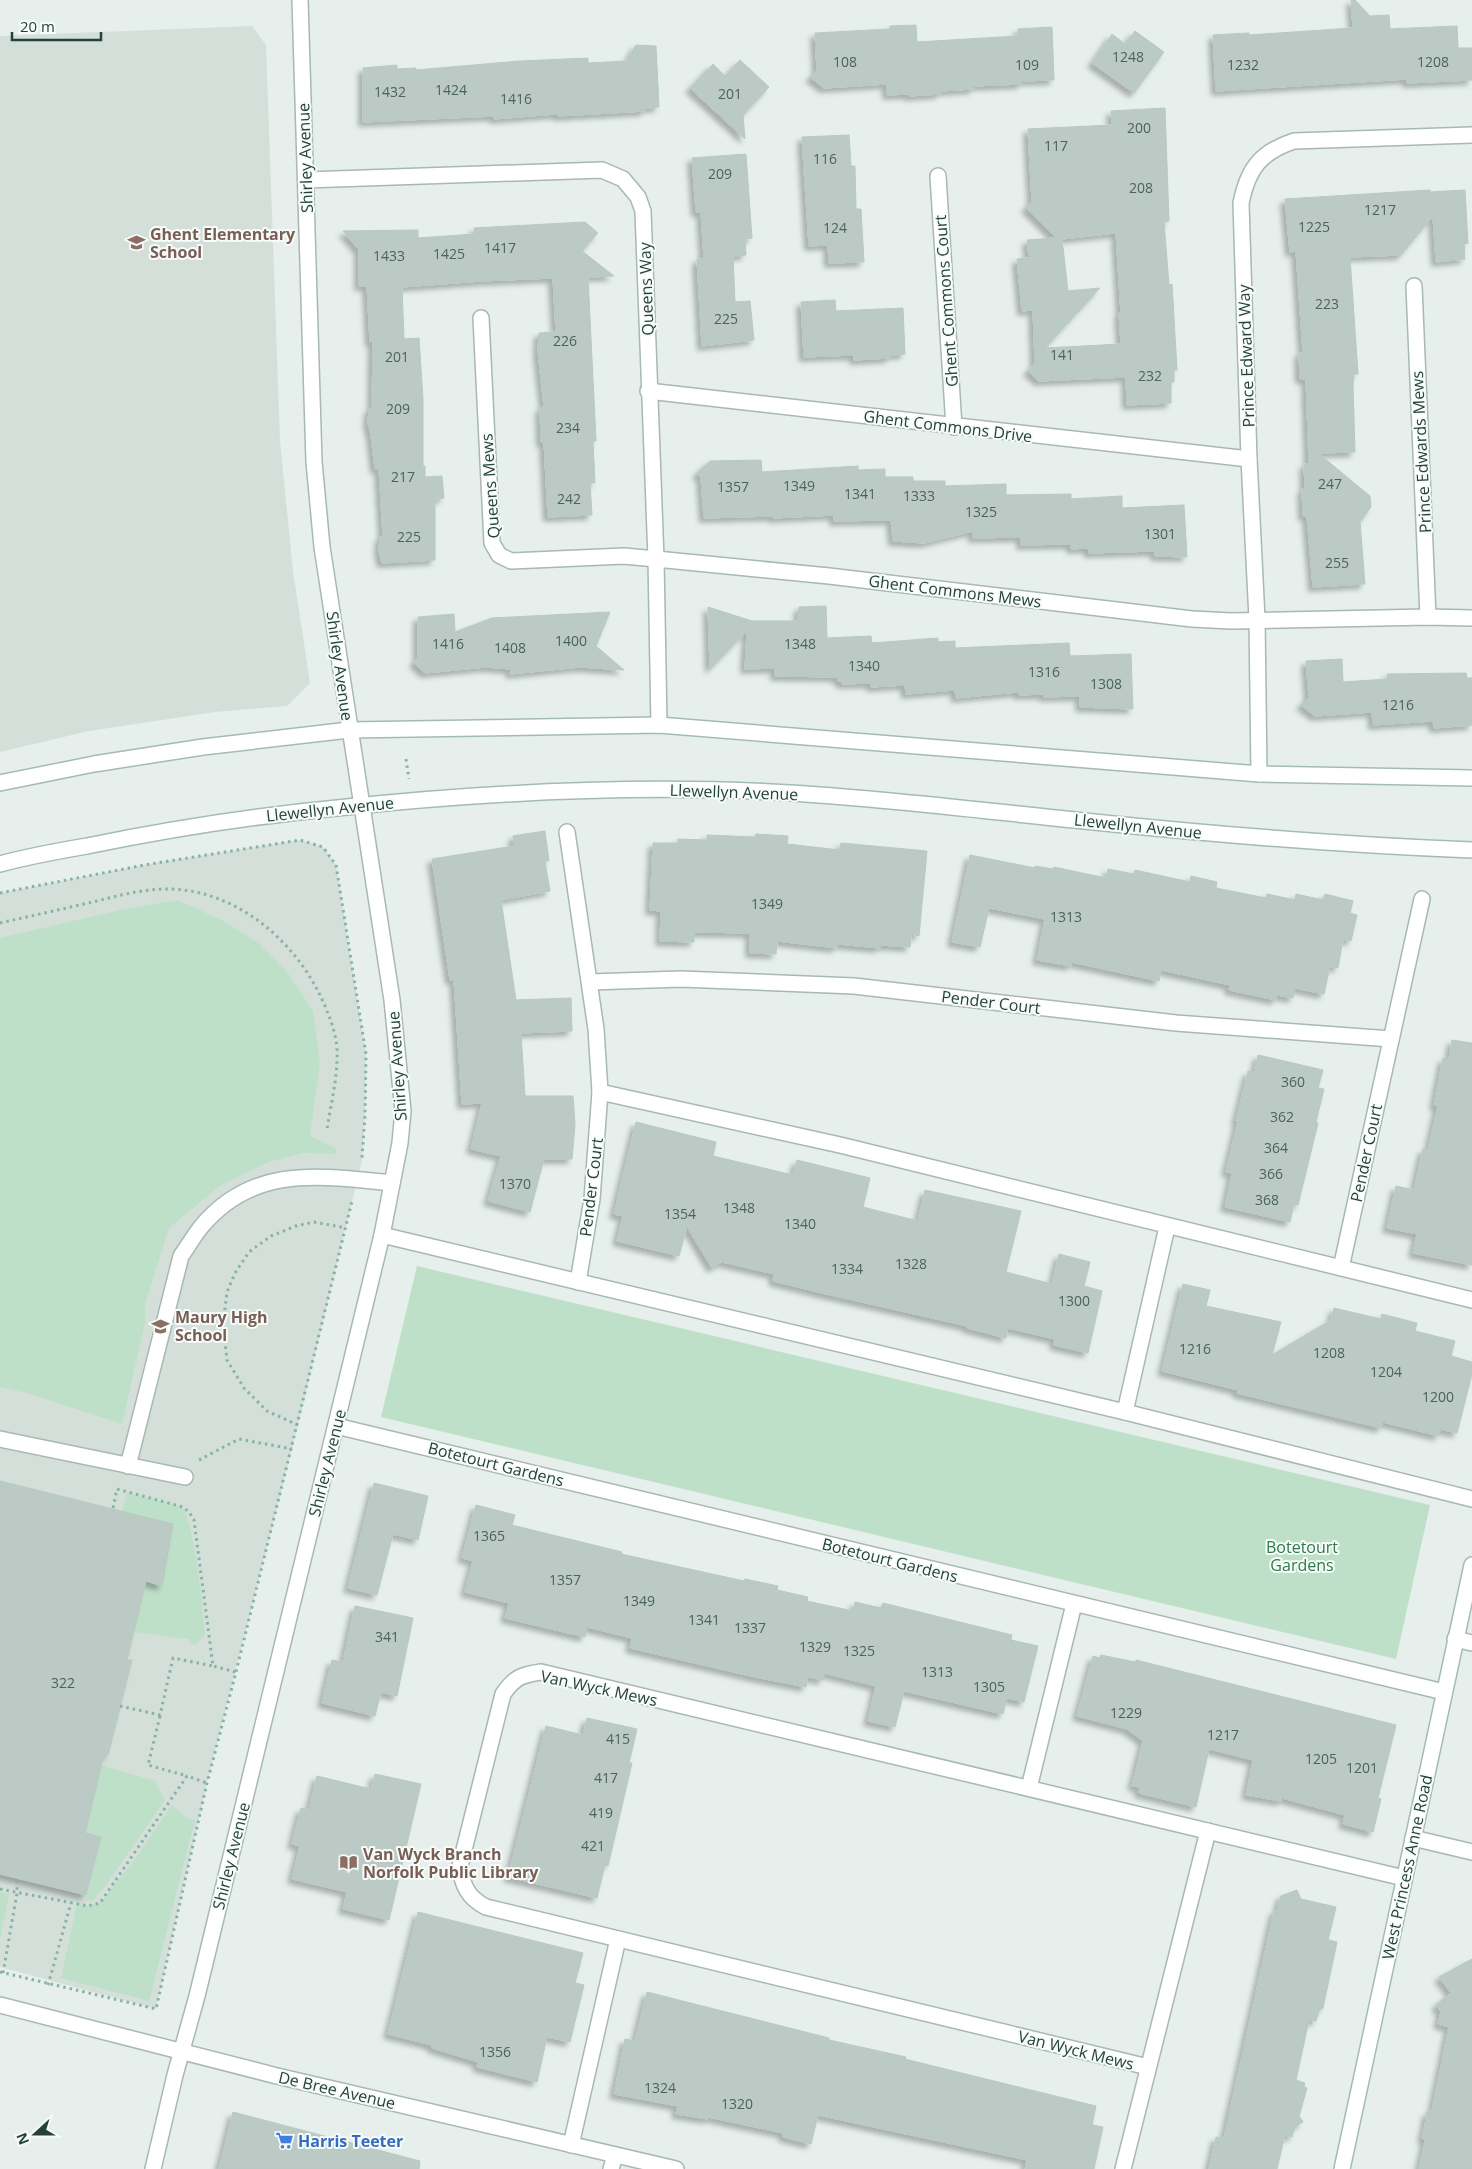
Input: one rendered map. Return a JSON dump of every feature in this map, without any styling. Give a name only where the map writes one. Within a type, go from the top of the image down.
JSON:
[{"type":"street","name":"Shirley Avenue","points":[[153,2169],[197,1996],[382,1235],[400,1143],[403,1111],[392,1000],[322,547],[314,462],[300,0]]},
{"type":"street","name":"Prince Edward Way","points":[[1258,774],[1257,619],[1249,459],[1241,203],[1246,182],[1259,160],[1276,147],[1294,141],[1472,135]]},
{"type":"street","name":"Queens Way","points":[[306,180],[602,170],[623,179],[638,197],[643,211],[647,275],[648,390],[656,559],[659,725]]},
{"type":"street","name":"Ghent Commons Court","points":[[938,176],[954,427]]},
{"type":"street","name":"Prince Edwards Mews","points":[[1414,286],[1428,617]]},
{"type":"street","name":"Queens Mews","points":[[481,318],[492,543],[499,555],[511,561],[624,556]]},
{"type":"street","name":"Ghent Commons Drive","points":[[648,390],[954,427],[1249,459]]},
{"type":"street","name":"Ghent Commons Mews","points":[[624,556],[829,576],[1192,619],[1231,621],[1428,617]]},
{"type":"street","points":[[1428,617],[1472,618]]},
{"type":"street","points":[[0,783],[94,764],[203,747],[349,730],[659,725],[1258,774],[1472,778]]},
{"type":"street","name":"Llewellyn Avenue","points":[[0,864],[167,830],[268,815],[477,794],[572,790],[681,790],[786,793],[890,800],[1294,841],[1472,850]]},
{"type":"street","name":"Pender Court","points":[[567,832],[596,1029],[600,1092],[592,1199],[578,1282]]},
{"type":"street","name":"Pender Court","points":[[1341,1268],[1422,900]]},
{"type":"street","name":"Pender Court","points":[[590,982],[681,979],[854,986],[1176,1023],[1391,1039]]},
{"type":"street","points":[[600,1092],[840,1145],[1472,1300]]},
{"type":"street","points":[[128,1466],[181,1256],[202,1226],[243,1192],[269,1182],[317,1176],[392,1184]]},
{"type":"street","points":[[1125,1412],[1167,1226]]},
{"type":"street","points":[[382,1235],[1125,1412],[1472,1499]]},
{"type":"street","name":"Botetourt Gardens","points":[[336,1426],[1444,1692]]},
{"type":"street","points":[[0,1438],[185,1477]]},
{"type":"street","name":"West Princess Anne Road","points":[[1342,2169],[1472,1565]]},
{"type":"street","points":[[1029,1788],[1074,1604]]},
{"type":"street","points":[[1455,1639],[1472,1643]]},
{"type":"street","name":"Van Wyck Mews","points":[[541,1672],[1208,1831],[1148,2068],[486,1907],[468,1894],[461,1879],[460,1866],[503,1694],[513,1681],[525,1674],[541,1672]]},
{"type":"street","points":[[1208,1831],[1404,1878]]},
{"type":"street","points":[[1412,1838],[1472,1852]]},
{"type":"street","points":[[572,2145],[618,1939]]},
{"type":"street","name":"De Bree Avenue","points":[[0,2005],[277,2076],[572,2145],[613,2162],[676,2169]]},
{"type":"street","points":[[1123,2169],[1148,2068]]},
{"type":"path","points":[[406,759],[410,784]]},
{"type":"path","points":[[0,894],[144,865],[300,840],[323,847],[336,865],[366,1054],[362,1160],[292,1449],[206,1783],[156,2009],[1,1973],[17,1893],[17,1878]]},
{"type":"path","points":[[0,924],[138,891],[169,889],[207,894],[242,909],[280,938],[306,968],[322,996],[333,1027],[337,1058],[327,1130]]},
{"type":"path","points":[[298,1425],[267,1411],[244,1388],[227,1360],[223,1325],[227,1292],[235,1273],[249,1252],[272,1236],[296,1226],[314,1222],[346,1228]]},
{"type":"path","points":[[185,1477],[190,1465],[239,1439],[292,1449]]},
{"type":"path","points":[[113,1508],[117,1489],[182,1507],[190,1512],[194,1520],[212,1666]]},
{"type":"path","points":[[206,1783],[148,1765],[173,1658],[236,1672]]},
{"type":"path","points":[[120,1706],[160,1716]]},
{"type":"path","points":[[0,1889],[88,1906],[100,1903],[109,1894],[187,1776]]},
{"type":"path","points":[[48,1985],[71,1903]]},
{"type":"shaded area","name":"Ghent Elementary School","points":[[252,26],[266,45],[280,441],[293,571],[310,683],[287,706],[215,712],[89,731],[0,752],[0,36]]},
{"type":"shaded area","name":"Maury High School","points":[[300,840],[323,847],[336,865],[366,1054],[362,1160],[298,1425],[207,1783],[156,2009],[0,1967],[0,893],[144,865]]},
{"type":"green space","points":[[177,900],[220,919],[257,942],[288,973],[313,1011],[320,1062],[310,1136],[335,1148],[337,1154],[303,1153],[269,1162],[221,1185],[169,1228],[145,1304],[145,1323],[122,1424],[27,1393],[0,1387],[0,938],[120,910]]},
{"type":"green space","name":"Botetourt Gardens","points":[[417,1266],[1430,1505],[1396,1659],[381,1417]]},
{"type":"green space","points":[[127,1492],[183,1507],[195,1552],[205,1636],[194,1645],[188,1639],[133,1632],[146,1581],[173,1524],[122,1511]]},
{"type":"green space","points":[[101,1765],[155,1781],[165,1800],[104,1888],[93,1900],[86,1901],[101,1837],[85,1833]]},
{"type":"green space","points":[[172,1805],[187,1818],[195,1820],[149,2001],[61,1978],[77,1904],[88,1906],[100,1903],[136,1858]]},
{"type":"green space","points":[[0,1892],[9,1894],[0,1940]]},
{"type":"building","points":[[1351,0],[1355,0],[1370,16],[1389,15],[1390,29],[1457,26],[1458,48],[1472,48],[1472,80],[1407,83],[1407,79],[1216,91],[1213,35],[1249,33],[1249,35],[1353,28]]},
{"type":"building","points":[[916,25],[917,42],[1018,36],[1018,29],[1052,27],[1054,80],[1021,81],[1022,84],[973,86],[974,89],[940,91],[940,94],[909,96],[909,94],[887,95],[887,84],[824,88],[810,77],[817,71],[815,33],[890,29],[890,26]]},
{"type":"building","points":[[1135,31],[1164,52],[1134,93],[1092,63],[1112,34],[1125,44]]},
{"type":"building","points":[[636,45],[656,46],[659,107],[645,108],[645,111],[558,116],[556,114],[494,119],[494,116],[363,122],[363,68],[397,65],[397,69],[416,68],[416,70],[520,61],[588,58],[588,63],[627,61]]},
{"type":"building","points":[[740,60],[769,87],[743,115],[745,139],[690,88],[713,64],[725,76]]},
{"type":"building","points":[[1165,108],[1169,221],[1164,222],[1169,285],[1172,284],[1177,370],[1174,370],[1174,382],[1171,382],[1171,403],[1127,405],[1126,377],[1039,381],[1028,371],[1035,363],[1033,310],[1022,311],[1017,259],[1029,258],[1027,240],[1056,238],[1026,208],[1032,201],[1028,129],[1112,125],[1111,111]],"holes":[[[1116,233],[1121,314],[1119,313],[1121,344],[1045,348],[1100,288],[1068,291],[1062,239]]]},
{"type":"building","points":[[849,135],[851,166],[855,166],[856,209],[861,209],[864,262],[829,263],[828,245],[809,246],[802,137]]},
{"type":"building","points":[[746,154],[752,238],[745,239],[746,255],[733,256],[735,302],[750,301],[754,340],[702,346],[697,259],[704,259],[701,212],[696,212],[692,158]]},
{"type":"building","points":[[1430,190],[1430,192],[1465,190],[1468,243],[1464,244],[1465,259],[1436,262],[1433,216],[1401,255],[1350,257],[1358,374],[1354,374],[1353,385],[1355,452],[1318,453],[1370,496],[1371,507],[1360,522],[1365,584],[1313,587],[1307,516],[1303,516],[1302,489],[1305,489],[1304,464],[1309,464],[1306,379],[1300,379],[1299,353],[1303,353],[1296,251],[1290,252],[1285,199]]},
{"type":"building","points":[[585,222],[598,233],[582,251],[614,276],[588,277],[596,441],[593,441],[595,483],[590,483],[592,515],[548,517],[544,442],[541,442],[540,408],[544,407],[538,351],[539,333],[556,332],[553,278],[402,287],[404,339],[419,338],[423,399],[423,466],[425,466],[425,477],[442,476],[444,498],[435,499],[435,560],[382,563],[379,551],[380,537],[383,537],[379,468],[375,469],[368,423],[369,409],[372,409],[373,341],[370,342],[367,286],[359,286],[359,250],[343,231],[418,230],[418,238],[475,234],[474,228]]},
{"type":"building","points":[[835,300],[836,311],[903,308],[905,354],[890,355],[890,358],[854,360],[854,355],[804,357],[801,302]]},
{"type":"building","points":[[761,460],[762,472],[858,466],[858,470],[885,469],[885,477],[913,477],[913,481],[945,481],[945,486],[1006,484],[1006,495],[1071,494],[1071,499],[1122,496],[1122,508],[1184,505],[1187,557],[1155,556],[1155,551],[1089,553],[1088,548],[1071,549],[1071,544],[1021,545],[1021,537],[973,538],[973,531],[924,543],[893,541],[891,520],[834,521],[834,515],[773,518],[773,516],[704,518],[701,478],[697,473],[710,461]]},
{"type":"building","points":[[826,606],[827,638],[871,636],[872,643],[938,638],[938,642],[955,641],[955,648],[1069,643],[1070,656],[1131,654],[1133,709],[1080,707],[1080,696],[1044,697],[1044,694],[1019,695],[1018,692],[956,698],[955,690],[906,694],[905,685],[871,687],[871,683],[842,684],[842,681],[838,681],[838,677],[775,676],[775,668],[745,669],[747,631],[710,669],[708,607],[752,621],[798,621],[799,607]]},
{"type":"building","points":[[610,612],[596,646],[624,670],[580,667],[510,674],[511,669],[486,667],[425,673],[414,663],[418,657],[418,617],[454,614],[455,632],[492,618]]},
{"type":"building","points":[[1342,659],[1343,682],[1388,679],[1387,674],[1466,673],[1467,678],[1472,678],[1472,725],[1434,728],[1433,721],[1373,725],[1372,712],[1315,716],[1301,705],[1309,697],[1306,661]]},
{"type":"building","points":[[545,831],[549,861],[545,861],[550,891],[501,900],[516,1000],[571,998],[572,1031],[521,1033],[525,1096],[573,1096],[575,1125],[572,1159],[544,1159],[530,1212],[488,1201],[501,1156],[471,1149],[482,1103],[462,1104],[454,979],[450,980],[432,859],[514,846],[513,836]]},
{"type":"building","points":[[756,834],[788,836],[787,844],[840,850],[841,843],[927,851],[919,936],[911,934],[910,947],[880,945],[880,948],[837,944],[837,948],[777,941],[776,954],[750,953],[750,933],[694,932],[694,942],[660,941],[661,911],[650,910],[653,843],[678,843],[678,839],[707,840],[707,835],[755,837]]},
{"type":"building","points":[[970,855],[1035,868],[1035,866],[1053,869],[1054,867],[1106,878],[1108,869],[1134,874],[1135,870],[1190,882],[1191,876],[1217,882],[1216,888],[1266,898],[1267,894],[1295,900],[1296,894],[1323,900],[1325,894],[1353,901],[1350,913],[1357,915],[1351,941],[1343,939],[1338,968],[1330,966],[1324,994],[1295,988],[1293,998],[1277,995],[1276,1000],[1229,990],[1230,985],[1161,970],[1159,981],[1071,962],[1071,966],[1037,960],[1045,919],[989,908],[980,947],[952,942]]},
{"type":"building","points":[[1452,1040],[1472,1043],[1472,1265],[1413,1253],[1417,1234],[1387,1228],[1396,1186],[1414,1190],[1423,1149],[1428,1150],[1438,1106],[1434,1105],[1443,1058],[1449,1059]]},
{"type":"building","points":[[1258,1055],[1323,1070],[1318,1088],[1324,1089],[1316,1122],[1318,1123],[1298,1205],[1294,1204],[1290,1222],[1225,1207],[1232,1173],[1226,1172],[1238,1121],[1236,1121],[1248,1071],[1254,1073]]},
{"type":"building","points":[[636,1122],[716,1142],[713,1156],[793,1175],[797,1160],[870,1178],[863,1207],[918,1221],[925,1190],[1021,1211],[1006,1272],[1052,1284],[1059,1254],[1090,1262],[1084,1286],[1102,1291],[1088,1353],[1054,1345],[1055,1339],[1008,1328],[1006,1338],[967,1328],[967,1326],[773,1281],[774,1274],[722,1262],[712,1268],[687,1227],[679,1256],[617,1241],[623,1216],[614,1214]]},
{"type":"building","points":[[1183,1284],[1210,1290],[1206,1306],[1281,1322],[1272,1355],[1331,1320],[1334,1308],[1381,1319],[1382,1314],[1417,1323],[1415,1331],[1455,1341],[1451,1356],[1472,1362],[1472,1374],[1457,1433],[1440,1429],[1439,1436],[1383,1422],[1381,1428],[1237,1393],[1238,1390],[1162,1371]]},
{"type":"building","points":[[0,1481],[173,1524],[162,1586],[146,1581],[127,1660],[132,1660],[108,1755],[104,1754],[85,1833],[101,1837],[86,1895],[0,1874]]},
{"type":"building","points":[[374,1483],[428,1496],[418,1540],[393,1534],[377,1595],[348,1588]]},
{"type":"building","points":[[476,1505],[515,1515],[512,1525],[622,1552],[621,1554],[744,1581],[745,1579],[778,1586],[777,1590],[808,1597],[807,1601],[853,1611],[855,1602],[881,1608],[883,1603],[1012,1635],[1011,1640],[1038,1646],[1024,1702],[1007,1698],[1003,1714],[904,1691],[895,1727],[868,1721],[876,1686],[824,1673],[823,1680],[808,1677],[806,1687],[630,1648],[632,1638],[587,1627],[585,1637],[505,1618],[509,1603],[465,1592],[473,1561],[462,1558]]},
{"type":"building","points":[[355,1606],[413,1618],[397,1696],[381,1692],[375,1716],[322,1703],[332,1660],[343,1662]]},
{"type":"building","points":[[1101,1655],[1135,1662],[1136,1660],[1396,1725],[1378,1798],[1381,1799],[1373,1832],[1343,1824],[1345,1815],[1282,1798],[1281,1801],[1246,1795],[1253,1760],[1209,1749],[1196,1807],[1139,1793],[1140,1787],[1132,1786],[1143,1741],[1127,1729],[1077,1716],[1093,1656],[1100,1658]]},
{"type":"building","points":[[587,1718],[637,1729],[629,1763],[632,1763],[608,1866],[605,1865],[597,1898],[508,1877],[546,1726],[583,1735]]},
{"type":"building","name":"Van Wyck Branch Norfolk Public Library","points":[[375,1774],[421,1784],[389,1920],[343,1909],[347,1892],[292,1879],[300,1846],[292,1844],[301,1808],[309,1810],[317,1776],[371,1789]]},
{"type":"building","points":[[1297,1890],[1301,1899],[1336,1907],[1328,1940],[1337,1942],[1323,2008],[1319,2011],[1316,2021],[1309,2020],[1296,2080],[1305,2083],[1304,2087],[1307,2088],[1299,2116],[1303,2122],[1295,2127],[1292,2137],[1285,2135],[1277,2169],[1209,2169],[1216,2137],[1224,2138],[1274,1911],[1277,1911],[1281,1896]]},
{"type":"building","points":[[418,1912],[583,1953],[575,1983],[584,1985],[570,2042],[547,2037],[537,2082],[477,2067],[478,2062],[432,2048],[432,2045],[388,2034]]},
{"type":"building","points":[[1472,1959],[1472,2169],[1419,2169],[1425,2141],[1422,2137],[1427,2113],[1432,2110],[1449,2027],[1438,2024],[1441,2012],[1436,2005],[1451,1993],[1439,1977]]},
{"type":"building","points":[[647,1992],[829,2038],[829,2040],[906,2057],[905,2059],[1096,2106],[1092,2125],[1103,2127],[1094,2169],[1025,2169],[1027,2160],[818,2115],[811,2144],[783,2137],[783,2133],[708,2117],[708,2119],[676,2114],[678,2106],[614,2094],[625,2039],[635,2041]]},
{"type":"building","name":"Harris Teeter","points":[[233,2112],[420,2161],[419,2169],[219,2169]]},
{"type":"place","name":"Ghent Elementary School","points":[[136,243]]},
{"type":"place","name":"Maury High School","points":[[161,1326]]},
{"type":"place","name":"Van Wyck Branch Norfolk Public Library","points":[[349,1863]]},
{"type":"place","name":"Harris Teeter","points":[[284,2141]]}]
